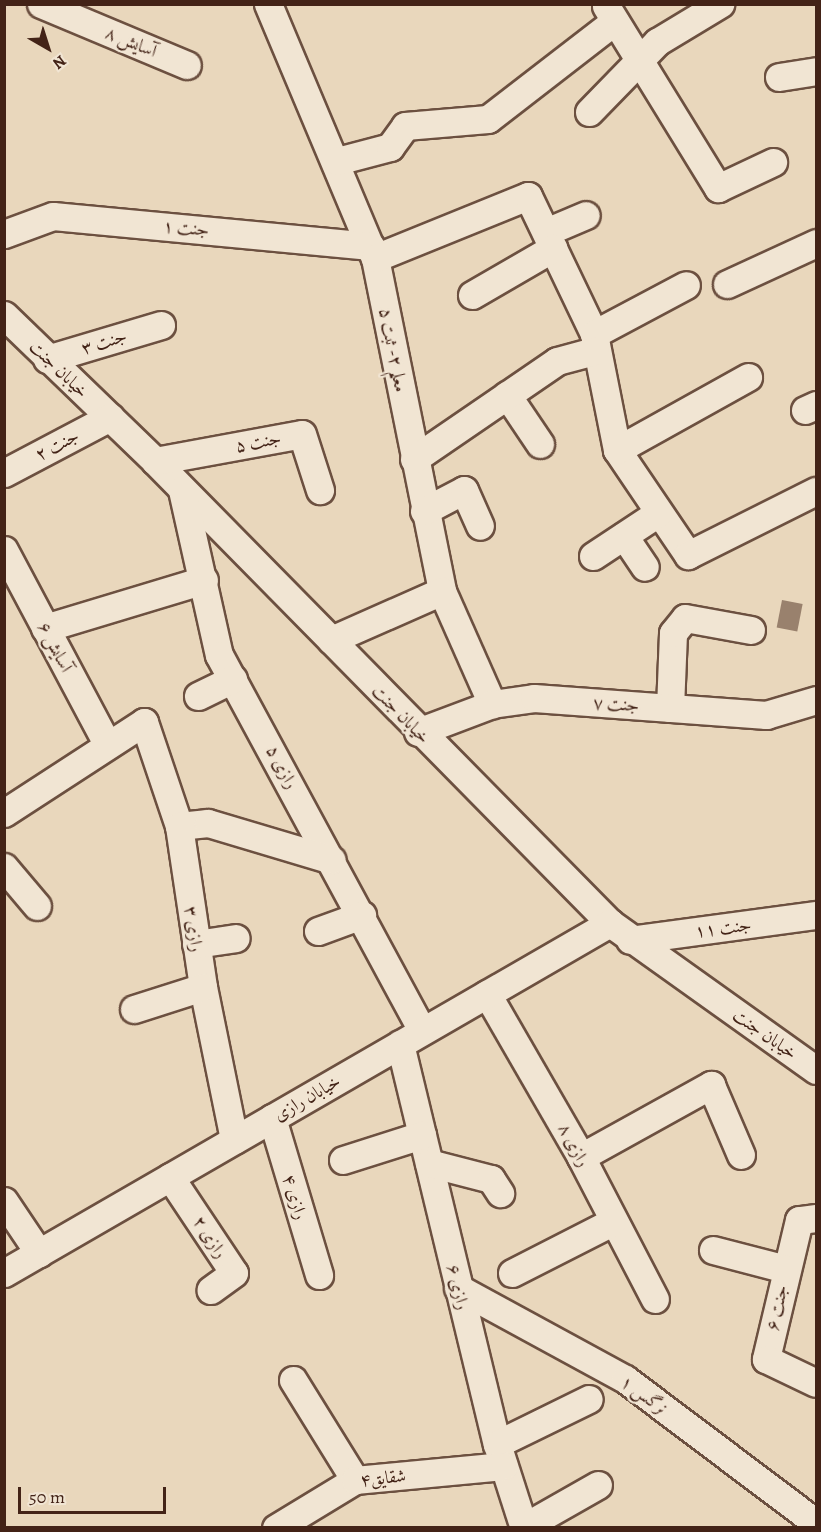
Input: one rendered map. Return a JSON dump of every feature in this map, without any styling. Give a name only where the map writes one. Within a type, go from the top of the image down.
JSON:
[{"type":"street","name":"آسایش ۸","points":[[41,4],[187,65]]},
{"type":"street","name":"معلم ۲- ثبت ۵","points":[[268,4],[337,161],[373,252],[442,591],[492,704]]},
{"type":"street","points":[[589,112],[657,42],[720,4]]},
{"type":"street","points":[[337,161],[390,147],[405,126],[488,119],[610,13],[718,188],[773,162]]},
{"type":"street","points":[[779,77],[816,71]]},
{"type":"street","points":[[373,252],[528,196],[594,342],[617,450],[688,555],[816,491]]},
{"type":"street","points":[[472,296],[586,215]]},
{"type":"street","name":"جنت ۱","points":[[4,234],[53,216],[373,252]]},
{"type":"street","points":[[727,284],[816,243]]},
{"type":"street","points":[[414,459],[557,361],[594,342],[686,285]]},
{"type":"street","name":"خیابان جنت","points":[[8,315],[47,360],[155,461],[418,732],[620,932],[816,1066]]},
{"type":"street","name":"جنت ۳","points":[[47,360],[161,326]]},
{"type":"street","points":[[617,450],[748,378]]},
{"type":"street","points":[[507,395],[540,444]]},
{"type":"street","name":"جنت ۲","points":[[4,473],[110,417]]},
{"type":"street","name":"جنت ۵","points":[[155,461],[302,434],[320,490]]},
{"type":"street","name":"رازی ۵","points":[[181,489],[204,580],[219,656],[362,915],[411,1038]]},
{"type":"street","points":[[424,511],[464,490],[480,526]]},
{"type":"street","points":[[592,556],[658,513]]},
{"type":"street","points":[[624,536],[645,567]]},
{"type":"street","name":"آسایش ۶","points":[[4,550],[107,744]]},
{"type":"street","points":[[45,628],[204,580]]},
{"type":"street","points":[[330,639],[442,591]]},
{"type":"street","points":[[670,708],[673,633],[685,618],[752,630]]},
{"type":"street","points":[[198,696],[233,679]]},
{"type":"street","name":"جنت ۷","points":[[418,732],[492,704],[534,699],[766,715],[816,700]]},
{"type":"street","name":"رازی ۳","points":[[107,744],[144,722],[179,826],[203,987],[234,1140]]},
{"type":"street","points":[[4,813],[107,744]]},
{"type":"street","points":[[179,826],[208,823],[333,860]]},
{"type":"street","points":[[4,867],[37,906]]},
{"type":"street","points":[[318,931],[362,915]]},
{"type":"street","name":"جنت ۱۱","points":[[620,932],[816,915]]},
{"type":"street","name":"خیابان رازی","points":[[4,1273],[487,994],[620,932]]},
{"type":"street","points":[[196,944],[236,939]]},
{"type":"street","points":[[134,1010],[203,987]]},
{"type":"street","name":"رازی ۸","points":[[487,994],[581,1157],[612,1222],[655,1299]]},
{"type":"street","name":"رازی ۶","points":[[411,1038],[422,1135],[500,1455],[524,1527]]},
{"type":"street","points":[[581,1157],[711,1085],[741,1155]]},
{"type":"street","name":"رازی ۴","points":[[272,1118],[319,1275]]},
{"type":"street","points":[[343,1160],[422,1135]]},
{"type":"street","points":[[429,1163],[491,1179],[500,1193]]},
{"type":"street","name":"رازی ۲","points":[[170,1177],[234,1273],[211,1290]]},
{"type":"street","points":[[4,1201],[39,1253]]},
{"type":"street","name":"جنت ۶","points":[[816,1218],[799,1220],[766,1359],[816,1383]]},
{"type":"street","points":[[513,1273],[612,1222]]},
{"type":"street","points":[[713,1250],[786,1269]]},
{"type":"street","name":"نرگس ۱","points":[[458,1288],[624,1379],[816,1522]]},
{"type":"street","points":[[293,1380],[355,1480]]},
{"type":"street","points":[[500,1455],[589,1399]]},
{"type":"street","name":"شقایق۴","points":[[276,1527],[355,1480],[500,1455]]},
{"type":"street","points":[[524,1527],[598,1485]]},
{"type":"building","points":[[782,600],[803,604],[797,631],[777,627]]}]
